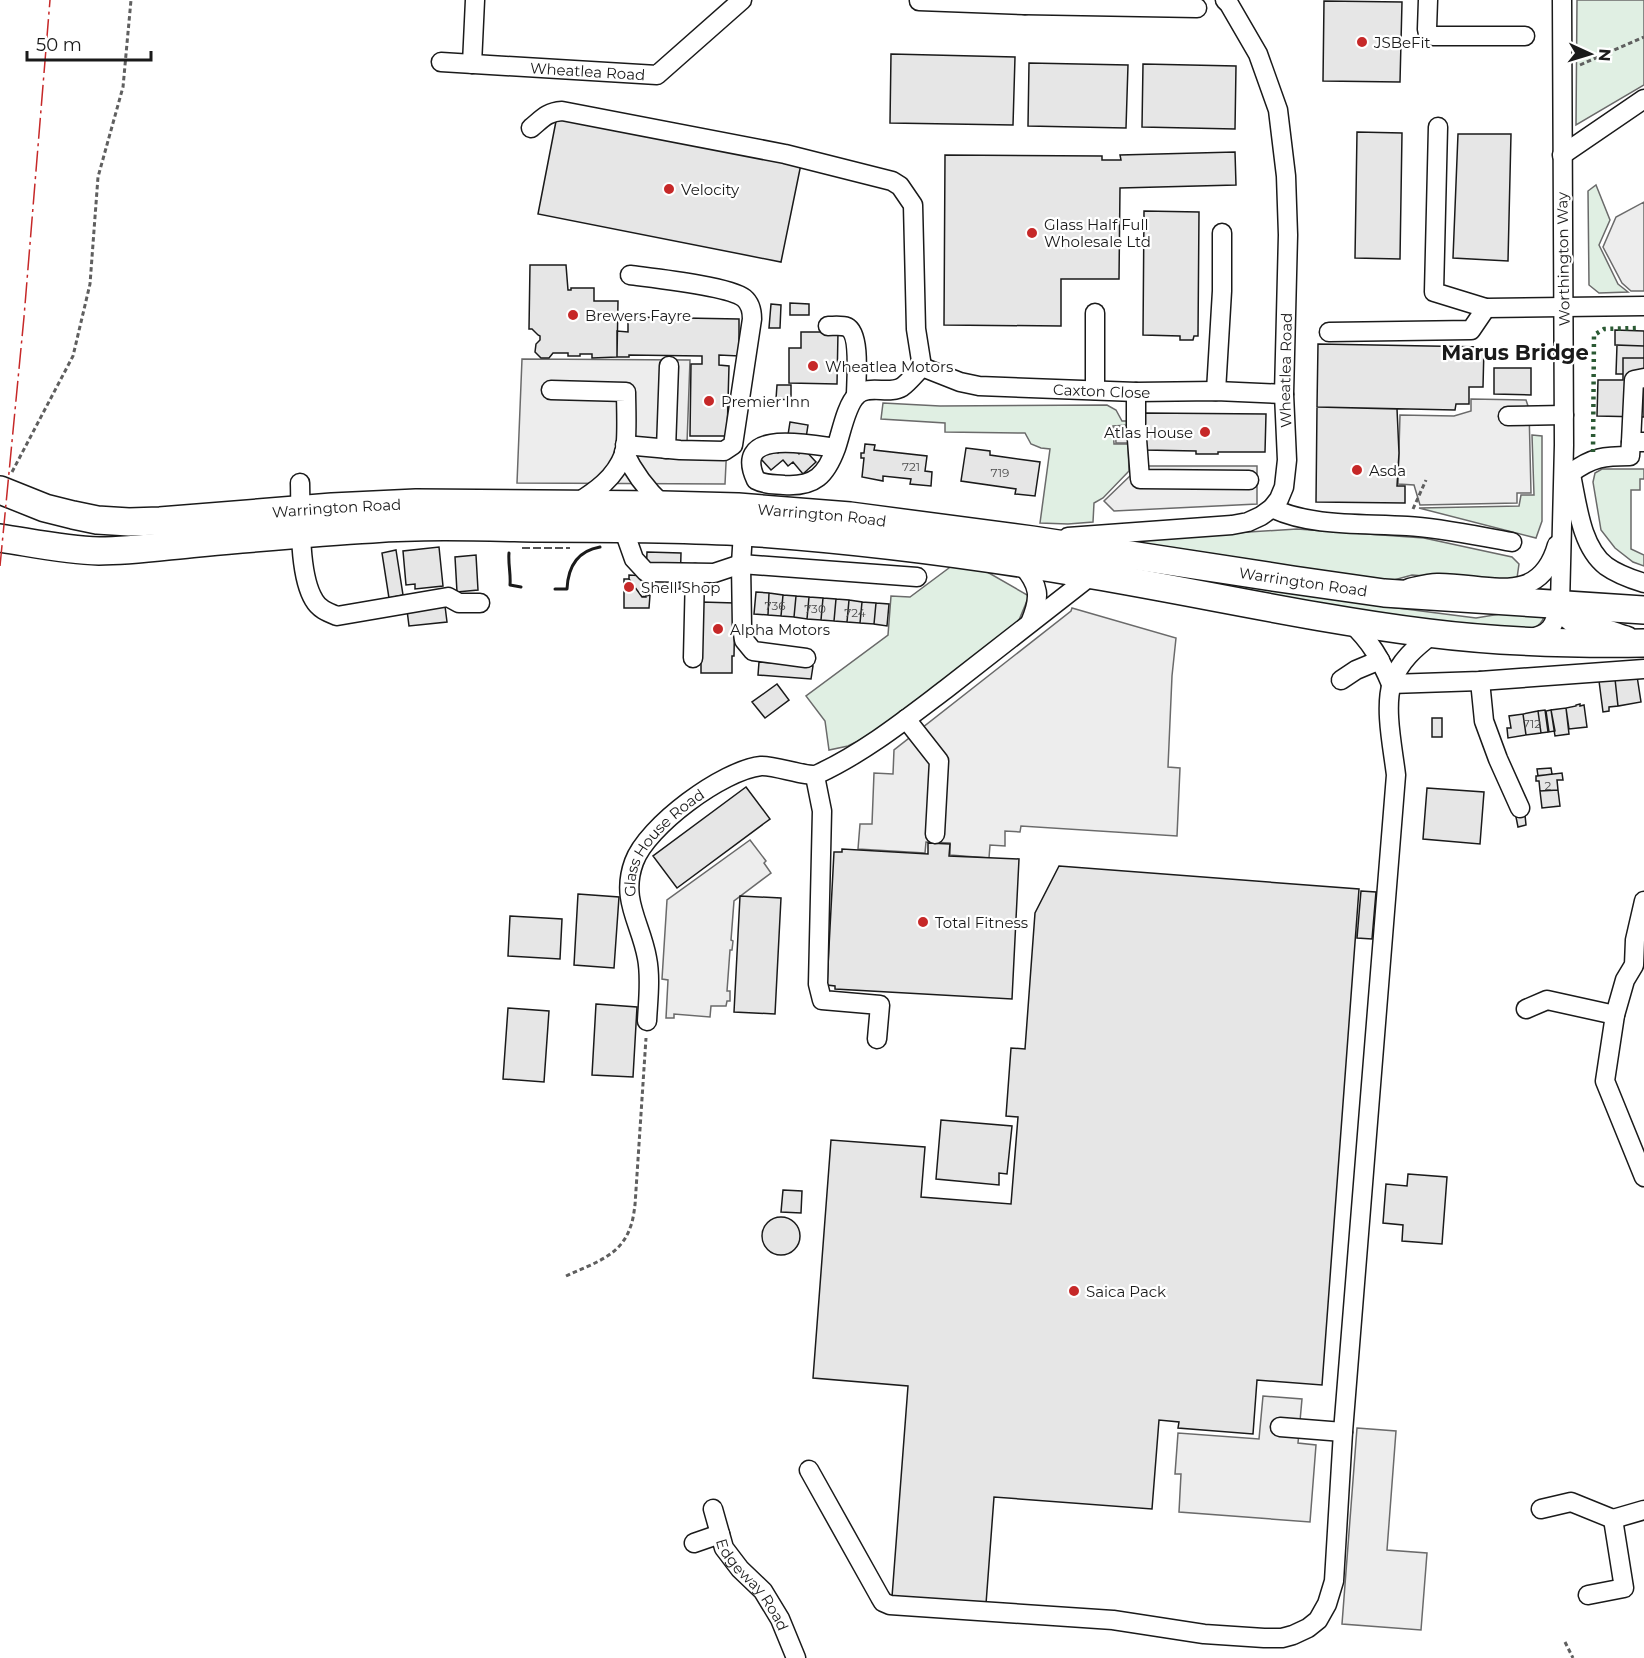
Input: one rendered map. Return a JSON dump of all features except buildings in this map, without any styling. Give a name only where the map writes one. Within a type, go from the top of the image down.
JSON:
[{"type":"highway","name":"Warrington Road","points":[[1,491],[45,508],[97,520],[160,521],[301,509],[416,503],[738,507],[850,516],[1026,552],[1092,574],[1350,622],[1433,634],[1516,640],[1587,643],[1644,642]]},
{"type":"highway","name":"Warrington Road","points":[[0,538],[68,549],[128,550],[301,509],[375,528],[624,528],[743,532],[888,545],[1026,552],[1293,580],[1384,593],[1644,610]]},
{"type":"street","points":[[472,64],[475,0]]},
{"type":"street","name":"Wheatlea Road","points":[[441,63],[657,75],[742,0]]},
{"type":"street","points":[[1428,0],[1427,29],[1428,34],[1432,36],[1525,36]]},
{"type":"street","name":"Worthington Way","points":[[1516,640],[1542,636],[1551,629],[1560,604],[1564,445],[1562,0]]},
{"type":"street","points":[[919,1],[1197,8]]},
{"type":"street","name":"Wheatlea Road","points":[[1230,1],[1258,54],[1278,110],[1286,176],[1288,235],[1284,394],[1286,473],[1284,487],[1272,508]]},
{"type":"street","points":[[1562,155],[1644,99]]},
{"type":"street","points":[[531,128],[548,114],[562,111],[785,154],[892,181],[900,186],[913,206],[916,329],[922,367],[901,388],[865,390],[856,396]]},
{"type":"street","points":[[1438,127],[1434,292],[1486,308],[1644,306]]},
{"type":"street","points":[[1216,391],[1222,291],[1222,233]]},
{"type":"street","points":[[625,449],[724,451],[733,445],[752,313],[748,302],[736,293],[630,275]]},
{"type":"street","points":[[1329,332],[1471,330],[1486,308]]},
{"type":"street","points":[[1095,312],[1095,390]]},
{"type":"street","points":[[828,326],[844,326],[851,330],[856,347],[856,396],[847,413],[836,448]]},
{"type":"street","points":[[666,449],[669,366]]},
{"type":"street","name":"Caxton Close","points":[[922,367],[960,382],[979,386],[1136,392],[1216,391],[1284,394]]},
{"type":"street","points":[[1571,472],[1583,464],[1604,456],[1630,456],[1638,442],[1634,380],[1644,378]]},
{"type":"street","points":[[551,390],[626,392],[625,449],[631,466],[643,485],[663,505]]},
{"type":"street","points":[[1136,392],[1140,479],[1249,480]]},
{"type":"street","points":[[1508,416],[1564,415]]},
{"type":"street","points":[[1564,445],[1586,539],[1594,554],[1612,570],[1644,584]]},
{"type":"street","points":[[575,504],[603,485],[615,470],[625,449]]},
{"type":"street","points":[[1029,625],[1038,600],[1037,588],[1026,552],[1232,525],[1248,522],[1272,508],[1284,514],[1303,518],[1409,526],[1512,542]]},
{"type":"street","points":[[301,509],[303,572],[314,600],[324,611],[337,616],[448,597],[459,603],[480,603]]},
{"type":"street","name":"Worthington Way","points":[[1384,593],[1436,582],[1500,588],[1529,583],[1544,573],[1552,560],[1563,517]]},
{"type":"street","points":[[624,528],[634,559],[646,572],[714,573],[741,564],[904,582]]},
{"type":"street","points":[[743,532],[741,564],[744,640],[753,651],[806,658]]},
{"type":"street","points":[[693,658],[695,573]]},
{"type":"street","points":[[877,1039],[880,1005],[822,1000],[818,984],[822,811],[815,776],[862,751],[906,719],[1092,574]]},
{"type":"street","points":[[1560,604],[1563,616],[1574,624],[1600,628],[1644,642]]},
{"type":"street","points":[[1350,622],[1366,637],[1391,684]]},
{"type":"street","points":[[809,1470],[883,1602],[890,1605],[1113,1620],[1204,1634],[1264,1638],[1282,1638],[1293,1635],[1318,1620],[1332,1593],[1334,1581],[1343,1432],[1396,775],[1388,715],[1391,684],[1408,656],[1433,634]]},
{"type":"street","points":[[1341,680],[1356,670],[1380,660]]},
{"type":"street","points":[[1391,684],[1480,681],[1644,669]]},
{"type":"street","points":[[1480,681],[1484,722],[1520,808]]},
{"type":"street","points":[[906,719],[939,761],[935,834]]},
{"type":"street","name":"Glass House Road","points":[[647,1021],[649,973],[647,958],[634,919],[629,888],[630,873],[635,858],[644,844],[654,831],[675,813],[729,776],[763,766],[815,776]]},
{"type":"street","points":[[1644,901],[1635,940],[1639,965],[1625,980],[1615,1015],[1605,1081],[1644,1177]]},
{"type":"street","points":[[1526,1009],[1546,1000],[1615,1015]]},
{"type":"street","points":[[1280,1427],[1343,1432]]},
{"type":"street","points":[[1541,1509],[1571,1502],[1613,1519],[1644,1510]]},
{"type":"street","name":"Edgeway Road","points":[[713,1509],[724,1548],[740,1569],[763,1591],[780,1619],[792,1656]]},
{"type":"street","points":[[1588,1595],[1624,1588],[1613,1519]]},
{"type":"street","points":[[694,1543],[720,1534]]},
{"type":"path","points":[[1,491],[73,356],[90,284],[98,177],[123,87],[131,0]]},
{"type":"path","points":[[1562,73],[1644,37]]},
{"type":"path","points":[[1409,526],[1426,480]]},
{"type":"path","points":[[566,1276],[610,1255],[623,1244],[631,1228],[635,1205],[647,1021]]},
{"type":"path","points":[[1565,1642],[1573,1658]]},
{"type":"green space","points":[[1577,0],[1644,0],[1644,85],[1576,125]]},
{"type":"green space","points":[[1596,185],[1610,220],[1599,245],[1618,284],[1628,292],[1599,293],[1589,285],[1588,191]]},
{"type":"green space","points":[[883,403],[940,406],[1107,405],[1116,410],[1122,421],[1129,421],[1129,425],[1113,426],[1114,444],[1128,444],[1129,471],[1103,498],[1094,503],[1093,522],[1040,523],[1050,449],[1031,444],[1025,433],[945,432],[945,423],[881,419]]},
{"type":"green space","points":[[1532,435],[1542,436],[1542,521],[1536,538],[1419,508],[1519,506],[1521,495],[1534,495]]},
{"type":"green space","points":[[1602,469],[1644,469],[1644,479],[1640,479],[1640,490],[1631,490],[1631,549],[1644,555],[1644,566],[1633,562],[1615,548],[1601,530],[1593,482],[1595,473]]},
{"type":"green space","points":[[852,528],[1382,606],[1476,618],[1506,613],[1544,617],[1542,622],[1534,628],[1510,635]]},
{"type":"green space","points":[[1297,529],[1424,538],[1512,557],[1519,564],[1517,578],[1503,582],[1412,575],[1383,583],[1139,546],[1139,539]]},
{"type":"green space","points":[[953,565],[982,569],[1029,596],[1019,620],[995,642],[868,736],[848,746],[829,750],[825,721],[806,696],[888,635],[891,596],[910,597]]},
{"type":"shaded area","points":[[1644,202],[1644,291],[1631,291],[1622,283],[1603,247],[1616,217]]},
{"type":"shaded area","points":[[522,359],[690,360],[687,443],[727,443],[725,484],[517,483]]},
{"type":"shaded area","points":[[1471,399],[1526,400],[1529,409],[1531,493],[1517,493],[1517,503],[1420,505],[1414,485],[1398,484],[1400,415],[1454,416],[1471,411]]},
{"type":"shaded area","points":[[1142,425],[1144,466],[1257,466],[1257,504],[1114,511],[1104,501],[1131,475],[1130,443],[1116,443],[1115,427]]},
{"type":"shaded area","points":[[1072,608],[1176,638],[1168,767],[1180,768],[1177,836],[1021,826],[1020,832],[1005,831],[1005,846],[990,845],[989,858],[950,855],[950,843],[926,842],[925,853],[858,849],[860,824],[872,824],[874,773],[893,774],[894,750]]},
{"type":"shaded area","points":[[750,840],[766,861],[764,863],[771,873],[734,901],[731,940],[733,941],[732,950],[730,950],[727,991],[730,991],[730,1001],[727,1001],[726,1006],[711,1006],[710,1017],[674,1014],[674,1018],[666,1018],[668,980],[662,979],[667,900]]},
{"type":"shaded area","points":[[1263,1396],[1302,1399],[1298,1443],[1316,1445],[1310,1522],[1179,1512],[1181,1474],[1175,1474],[1178,1433],[1259,1439]]},
{"type":"shaded area","points":[[1357,1428],[1396,1431],[1387,1550],[1427,1553],[1421,1630],[1342,1624]]},
{"type":"hedge","points":[[1593,452],[1594,335],[1604,329],[1637,328]]},
{"type":"fence","points":[[522,548],[570,548]]},
{"type":"wall","points":[[555,589],[567,589],[569,574],[575,561],[585,552],[600,547]]},
{"type":"wall","points":[[509,553],[510,585],[521,587]]},
{"type":"power","points":[[0,566],[24,317],[50,0]]},
{"type":"place","name":"JSBeFit","points":[[1362,42]]},
{"type":"place","name":"Velocity","points":[[669,189]]},
{"type":"place","name":"Glass Half Full Wholesale Ltd","points":[[1032,233]]},
{"type":"place","name":"Brewers Fayre","points":[[573,315]]},
{"type":"place","name":"Wheatlea Motors","points":[[813,366]]},
{"type":"place","name":"Premier Inn","points":[[709,401]]},
{"type":"place","name":"Atlas House","points":[[1205,432]]},
{"type":"place","name":"Asda","points":[[1357,470]]},
{"type":"place","name":"Shell Shop","points":[[629,587]]},
{"type":"place","name":"Alpha Motors","points":[[718,629]]},
{"type":"place","name":"Total Fitness","points":[[923,922]]},
{"type":"place","name":"Saica Pack","points":[[1074,1291]]},
{"type":"district","name":"Marus Bridge","points":[[1515,352]]}]
